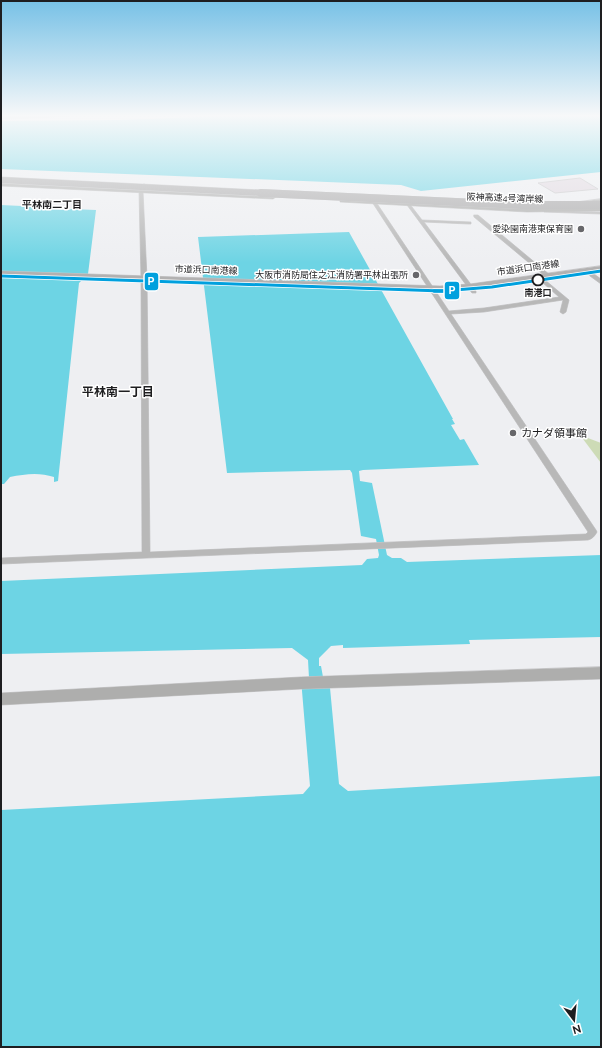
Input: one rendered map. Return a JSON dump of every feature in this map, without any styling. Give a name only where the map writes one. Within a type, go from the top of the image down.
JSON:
[{"type":"highway","name":"阪神高速4号湾岸線","points":[[1,181],[601,207]]},
{"type":"highway","name":"阪神高速4号湾岸線","points":[[1,181],[496,206],[601,207]]},
{"type":"highway","points":[[486,203],[582,202]]},
{"type":"main road","name":"市道浜口南港線","points":[[546,279],[601,268]]},
{"type":"main road","name":"市道浜口南港線","points":[[1,274],[85,279]]},
{"type":"main road","name":"市道浜口南港線","points":[[1,278],[85,279],[432,291],[472,289],[546,279],[601,274]]},
{"type":"street","points":[[1,181],[145,185],[601,207]]},
{"type":"street","points":[[1,181],[141,191],[541,211],[601,207]]},
{"type":"street","points":[[145,185],[141,191],[144,281],[146,555]]},
{"type":"street","points":[[374,202],[381,196]]},
{"type":"street","points":[[1,561],[588,537],[593,532],[374,202]]},
{"type":"street","points":[[408,204],[472,289]]},
{"type":"street","points":[[476,216],[546,279],[566,300],[563,312]]},
{"type":"street","points":[[421,221],[469,223]]},
{"type":"street","points":[[592,275],[601,282]]},
{"type":"street","points":[[447,313],[484,310],[564,298]]},
{"type":"street","points":[[1,699],[301,682],[601,673]]},
{"type":"green space","points":[[580,435],[601,443],[601,463]]},
{"type":"water","points":[[1,165],[601,165],[601,172],[421,191],[401,185],[1,169]]},
{"type":"water","points":[[1,205],[47,207],[45,209],[96,210],[88,274],[79,283],[58,481],[54,482],[54,477],[43,474],[32,474],[10,477],[4,484],[1,484]]},
{"type":"water","points":[[349,232],[453,419],[455,424],[451,425],[460,440],[464,439],[479,465],[359,471],[360,481],[372,483],[387,555],[392,558],[401,558],[407,562],[601,555],[601,637],[469,640],[470,644],[343,648],[343,645],[331,646],[319,658],[319,666],[321,666],[323,677],[329,677],[339,784],[348,791],[601,776],[601,1047],[1,1047],[1,810],[303,794],[310,786],[301,679],[309,678],[308,660],[292,648],[1,654],[1,581],[362,565],[367,559],[378,558],[379,555],[376,539],[361,536],[352,473],[350,470],[227,473],[198,237]]},
{"type":"building","points":[[580,178],[598,189],[555,193],[538,183]]},
{"type":"transit line","name":"P","points":[[1,276],[442,291],[492,287],[601,271]]},
{"type":"place","name":"愛染園南港東保育園","points":[[581,229]]},
{"type":"place","name":"大阪市消防局住之江消防署平林出張所","points":[[416,275]]},
{"type":"place","name":"南港口","points":[[538,280]]},
{"type":"place","name":"カナダ領事館","points":[[513,433]]},
{"type":"district","name":"平林南二丁目","points":[[52,204]]},
{"type":"district","name":"平林南一丁目","points":[[118,392]]}]
